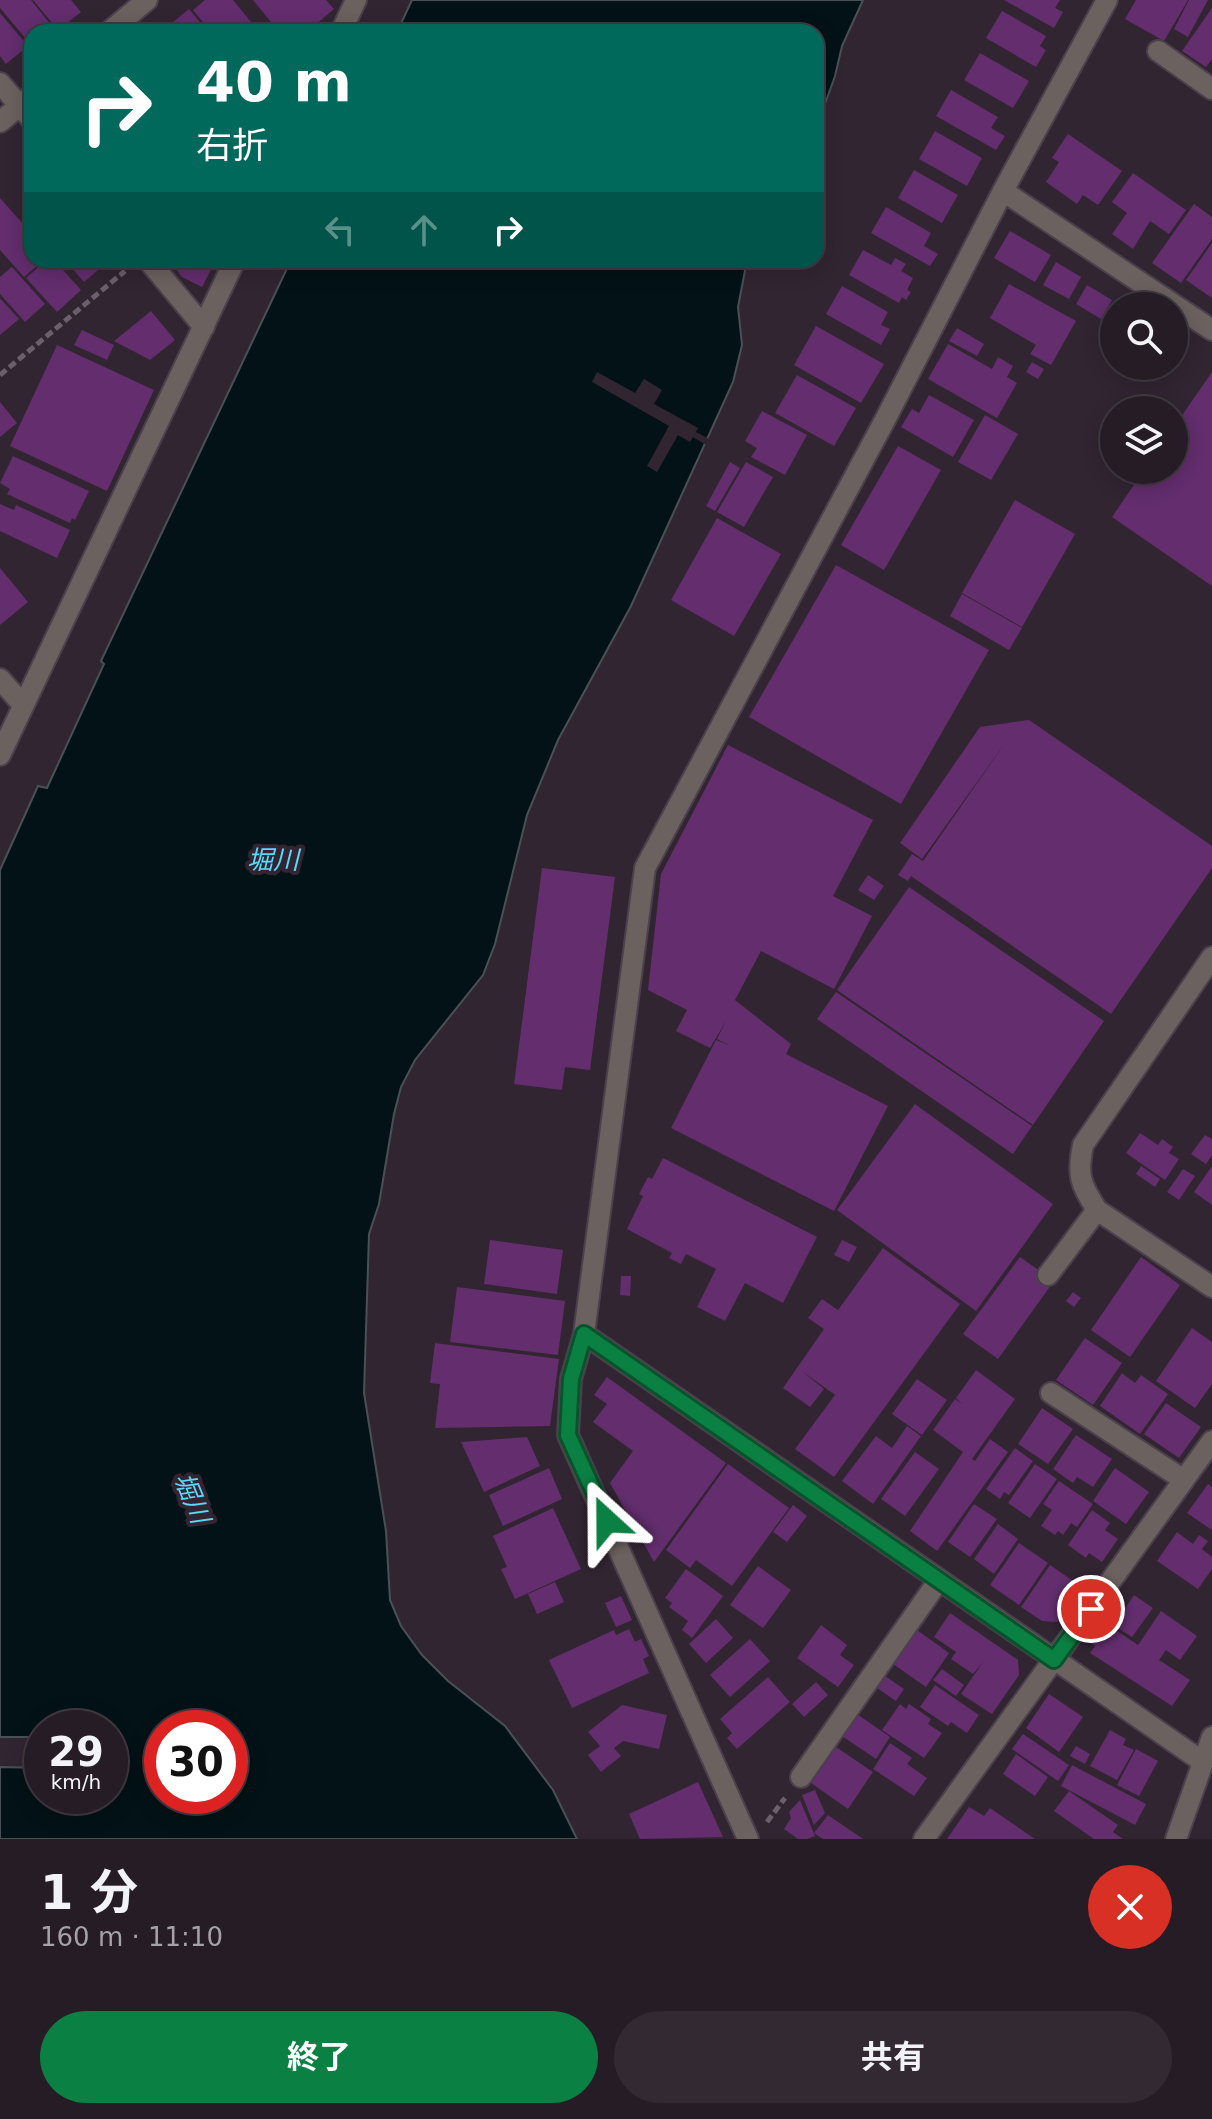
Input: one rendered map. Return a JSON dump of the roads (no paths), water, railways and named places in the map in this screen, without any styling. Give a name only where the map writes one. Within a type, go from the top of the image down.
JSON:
[{"type":"street","points":[[118,24],[147,0]]},
{"type":"street","points":[[345,24],[356,0]]},
{"type":"street","points":[[756,1833],[568,1435],[571,1379],[584,1334],[645,868],[1107,0]]},
{"type":"street","points":[[1158,51],[1212,89]]},
{"type":"street","points":[[0,83],[24,104]]},
{"type":"street","points":[[0,122],[24,109]]},
{"type":"street","points":[[1003,191],[1212,330]]},
{"type":"street","points":[[155,268],[204,327]]},
{"type":"street","points":[[0,755],[231,268]]},
{"type":"street","points":[[0,679],[23,705]]},
{"type":"street","points":[[1212,957],[1083,1145],[1078,1170],[1085,1191],[1097,1210],[1212,1287]]},
{"type":"street","points":[[1048,1275],[1097,1210]]},
{"type":"street","points":[[584,1334],[1203,1762]]},
{"type":"street","points":[[1051,1393],[1184,1480]]},
{"type":"street","points":[[924,1839],[1212,1441]]},
{"type":"street","points":[[801,1777],[939,1580]]},
{"type":"street","points":[[1176,1839],[1212,1737]]},
{"type":"water","points":[[412,0],[863,0],[842,46],[824,107],[824,24],[401,24]]},
{"type":"water","name":"堀川","points":[[287,268],[745,268],[738,307],[742,345],[733,382],[631,606],[558,740],[527,815],[495,944],[483,975],[415,1060],[401,1087],[379,1204],[369,1234],[364,1393],[386,1531],[390,1600],[401,1626],[422,1655],[448,1681],[505,1726],[553,1790],[577,1839],[0,1839],[0,1767],[24,1768],[24,1814],[128,1814],[128,1710],[24,1710],[24,1737],[0,1737],[0,870],[38,786],[47,788],[104,664],[101,661]]}]
